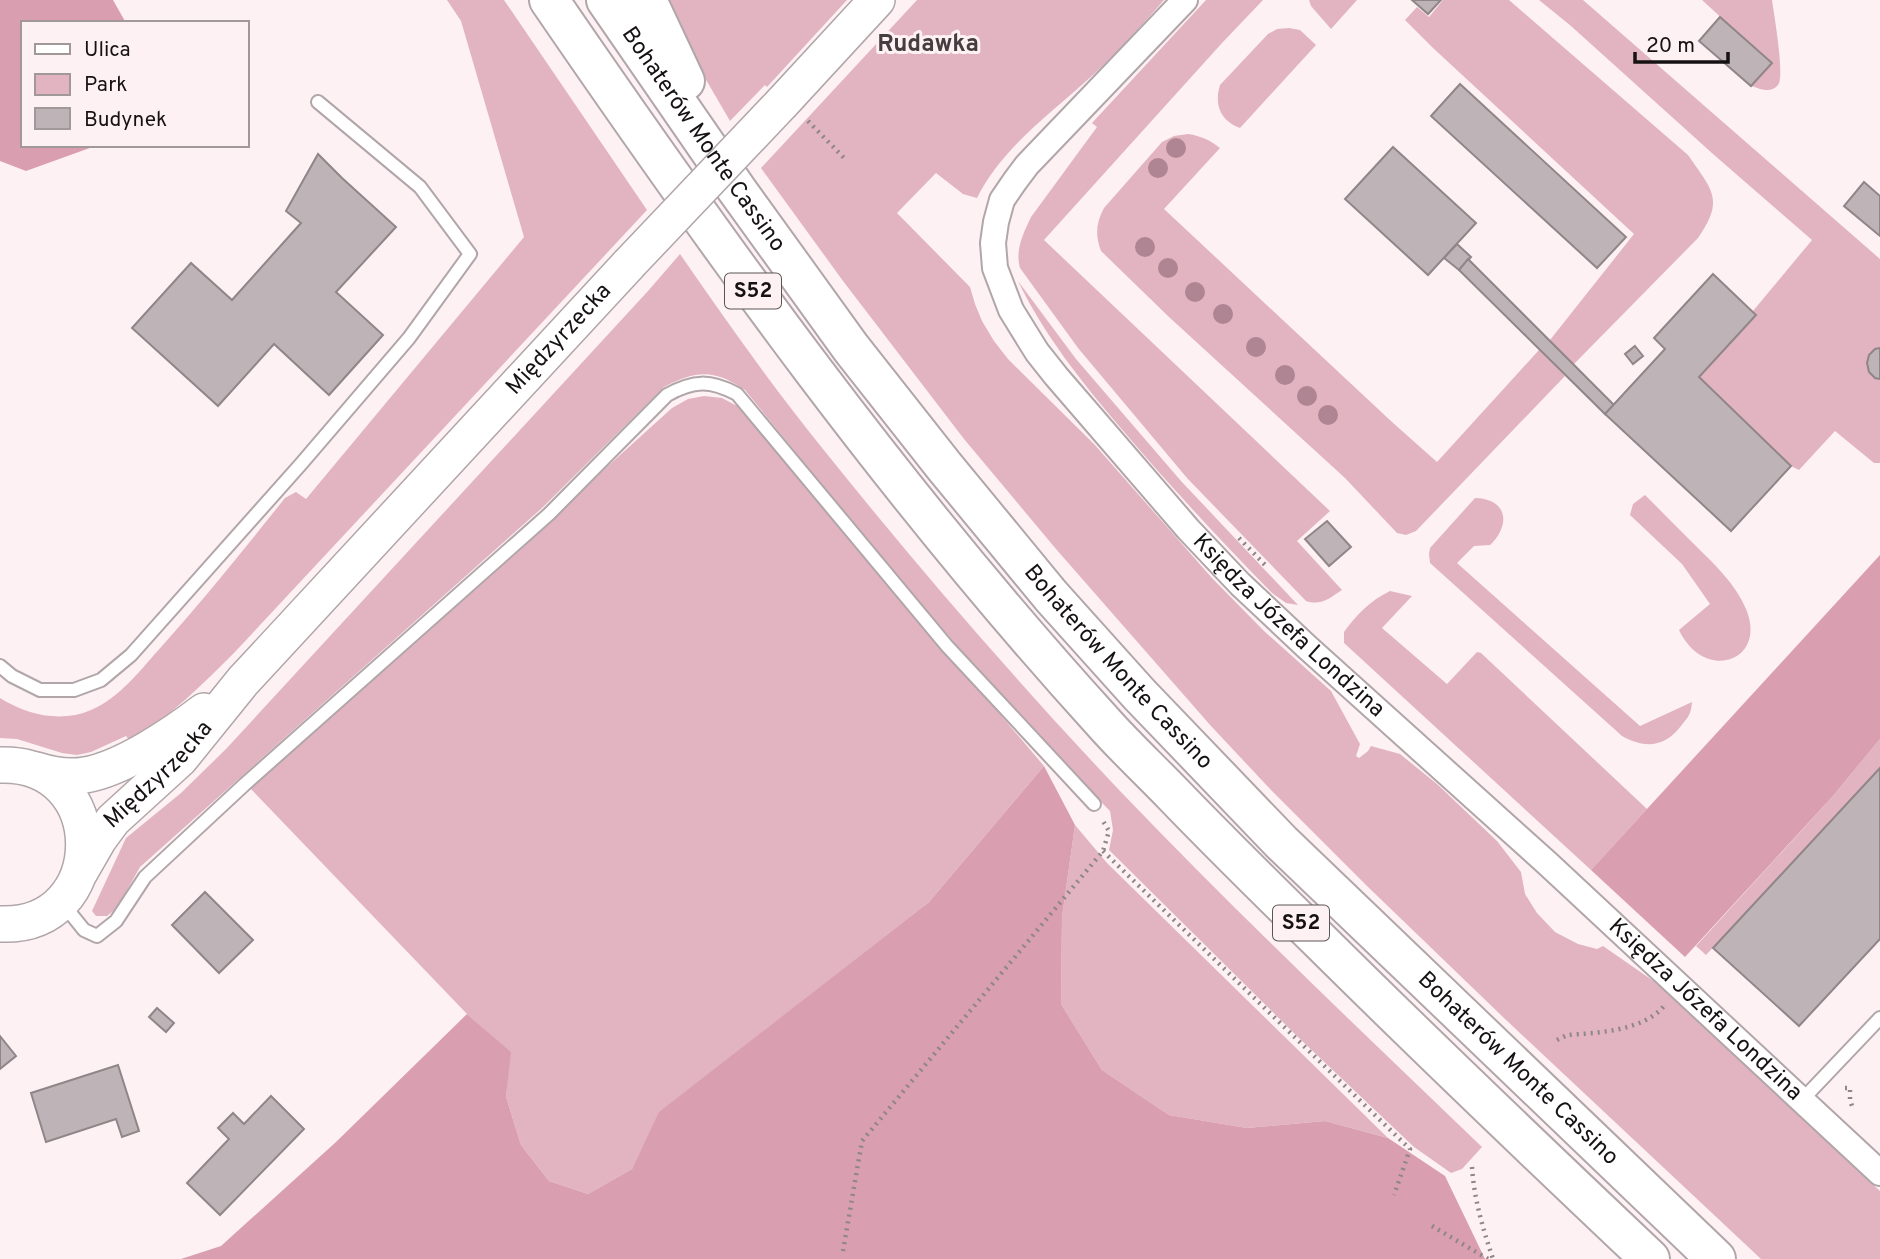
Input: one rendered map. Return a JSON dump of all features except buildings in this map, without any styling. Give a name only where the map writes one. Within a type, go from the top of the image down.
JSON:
[{"type":"highway","name":"Bohaterów Monte Cassino","points":[[550,0],[664,168],[790,341],[902,487],[997,601],[1104,723],[1253,876],[1469,1088],[1650,1259]]},
{"type":"highway","name":"Bohaterów Monte Cassino","points":[[607,0],[737,190],[851,348],[1051,596],[1139,694],[1282,843],[1716,1259]]},
{"type":"highway","points":[[647,0],[737,190]]},
{"type":"main road","name":"Międzyrzecka","points":[[61,901],[113,820],[180,759],[243,681],[629,264],[794,112],[877,0]]},
{"type":"main road","name":"Międzyrzecka","points":[[16,767],[58,776],[85,775],[101,771],[162,740],[243,681]]},
{"type":"main road","points":[[16,767],[57,784],[79,814],[85,836],[80,872]]},
{"type":"main road","points":[[0,924],[34,919],[61,901]]},
{"type":"street","name":"Księdza Józefa Londzina","points":[[1185,0],[1027,165],[1002,200],[993,243],[996,268],[1011,310],[1055,376],[1188,529],[1240,584],[1681,988],[1809,1093],[1880,1173]]},
{"type":"lane","points":[[0,666],[12,676],[40,690],[74,690],[101,680],[131,655],[409,338],[470,254],[420,187],[318,102]]},
{"type":"lane","points":[[61,901],[84,930],[97,936],[116,922],[145,877],[245,784],[549,514],[667,395],[683,386],[701,383],[721,386],[737,394],[947,646],[1094,804]]},
{"type":"lane","points":[[1809,1093],[1880,1018]]},
{"type":"path","points":[[794,112],[844,158]]},
{"type":"path","points":[[1238,537],[1274,575]]},
{"type":"path","points":[[843,1251],[862,1141],[1103,851],[1109,831],[1094,804]]},
{"type":"path","points":[[1103,851],[1410,1149],[1394,1195]]},
{"type":"path","points":[[1557,1041],[1567,1035],[1632,1026],[1648,1020],[1681,988]]},
{"type":"path","points":[[1809,1093],[1850,1088],[1850,1100],[1856,1118]]},
{"type":"path","points":[[1472,1167],[1490,1259]]},
{"type":"path","points":[[1432,1226],[1490,1259]]},
{"type":"green space","points":[[447,0],[504,0],[647,210],[234,653],[172,711],[131,742],[126,736],[91,752],[77,755],[17,739],[0,738],[0,698],[33,713],[68,716],[102,705],[130,682],[285,498],[296,492],[306,499],[524,237],[461,21]]},
{"type":"green space","points":[[669,0],[847,0],[767,87],[765,85],[730,121],[691,54]]},
{"type":"green space","points":[[917,0],[1164,0],[1103,65],[1014,146],[1000,162],[977,198],[963,194],[936,173],[897,213],[970,287],[982,321],[1008,359],[1094,444],[1212,578],[1264,631],[1331,691],[1360,744],[1356,756],[1359,758],[1371,746],[1400,754],[1437,784],[1497,841],[1521,872],[1525,894],[1537,913],[1555,932],[1578,944],[1597,949],[1603,946],[1665,989],[1880,1191],[1880,1259],[1761,1259],[1504,1018],[1367,886],[1211,726],[964,439],[843,281],[761,168]]},
{"type":"green space","points":[[1206,0],[1263,0],[1044,240],[1330,511],[1297,541],[1342,590],[1321,602],[1306,601],[1187,478],[1078,348],[1020,268],[1018,255],[1031,217],[1097,127],[1092,123]]},
{"type":"green space","points":[[1309,0],[1357,0],[1331,29]]},
{"type":"green space","points":[[1443,0],[1509,0],[1688,155],[1709,186],[1713,204],[1711,214],[1698,238],[1573,365],[1550,340],[1634,234],[1405,20],[1417,7],[1429,17]]},
{"type":"green space","points":[[1539,0],[1583,0],[1880,259],[1880,463],[1874,463],[1835,431],[1799,470],[1791,466],[1699,377],[1756,316],[1753,311],[1812,240]]},
{"type":"green space","points":[[1702,0],[1772,0],[1780,70],[1780,80],[1775,88],[1765,90],[1751,86],[1771,63]]},
{"type":"green space","points":[[1277,29],[1300,30],[1316,45],[1240,128],[1233,125],[1223,116],[1218,105],[1220,85],[1268,34]]},
{"type":"green space","points":[[1188,134],[1205,139],[1220,148],[1164,209],[1437,462],[1539,350],[1565,376],[1416,531],[1406,535],[1397,533],[1345,478],[1101,251],[1097,229],[1104,208],[1162,142],[1174,136]]},
{"type":"green space","points":[[680,254],[752,356],[827,454],[934,583],[1044,709],[1209,882],[1482,1147],[1462,1169],[1451,1173],[1414,1147],[1298,1037],[1109,850],[1113,830],[1110,811],[1036,736],[897,577],[745,390],[714,375],[686,377],[664,387],[542,508],[140,867],[117,908],[107,916],[96,916],[92,911],[126,838],[181,793],[226,749]]},
{"type":"green space","points":[[1018,281],[1076,359],[1181,481],[1298,605],[1286,603],[1272,593],[1137,448],[1064,357],[1039,320]]},
{"type":"green space","points":[[704,396],[722,398],[739,407],[1044,766],[929,902],[660,1112],[632,1169],[588,1194],[549,1181],[521,1145],[506,1097],[510,1052],[467,1014],[251,789],[672,408],[688,399]]},
{"type":"green space","points":[[1645,495],[1717,567],[1741,600],[1750,627],[1748,642],[1741,653],[1730,659],[1717,661],[1703,657],[1690,646],[1679,630],[1710,604],[1682,564],[1630,515],[1633,504]]},
{"type":"green space","points":[[1475,498],[1486,499],[1500,508],[1503,522],[1497,537],[1490,545],[1474,546],[1457,563],[1640,726],[1692,702],[1689,715],[1675,733],[1654,744],[1639,743],[1622,736],[1430,563],[1430,548]]},
{"type":"green space","points":[[1390,591],[1412,596],[1382,628],[1447,684],[1477,652],[1481,653],[1647,809],[1591,870],[1344,643],[1344,632],[1354,620],[1370,603]]},
{"type":"green space","points":[[1880,739],[1880,768],[1706,955],[1696,946],[1833,796]]},
{"type":"green space","points":[[1075,825],[1107,863],[1388,1138],[1325,1121],[1247,1128],[1169,1115],[1102,1070],[1061,1004],[1062,917]]},
{"type":"shaded area","points":[[0,0],[113,0],[125,21],[21,21],[21,147],[92,147],[26,171],[0,161]]},
{"type":"shaded area","points":[[1880,555],[1880,739],[1833,796],[1685,957],[1591,870]]},
{"type":"shaded area","points":[[1044,766],[1075,825],[1062,917],[1061,1004],[1102,1070],[1169,1115],[1247,1128],[1325,1121],[1388,1138],[1445,1176],[1485,1259],[181,1259],[221,1246],[336,1142],[467,1014],[511,1052],[506,1097],[521,1145],[549,1181],[588,1194],[632,1169],[659,1112],[929,902]]},
{"type":"district","name":"Rudawka","points":[[928,45]]}]
